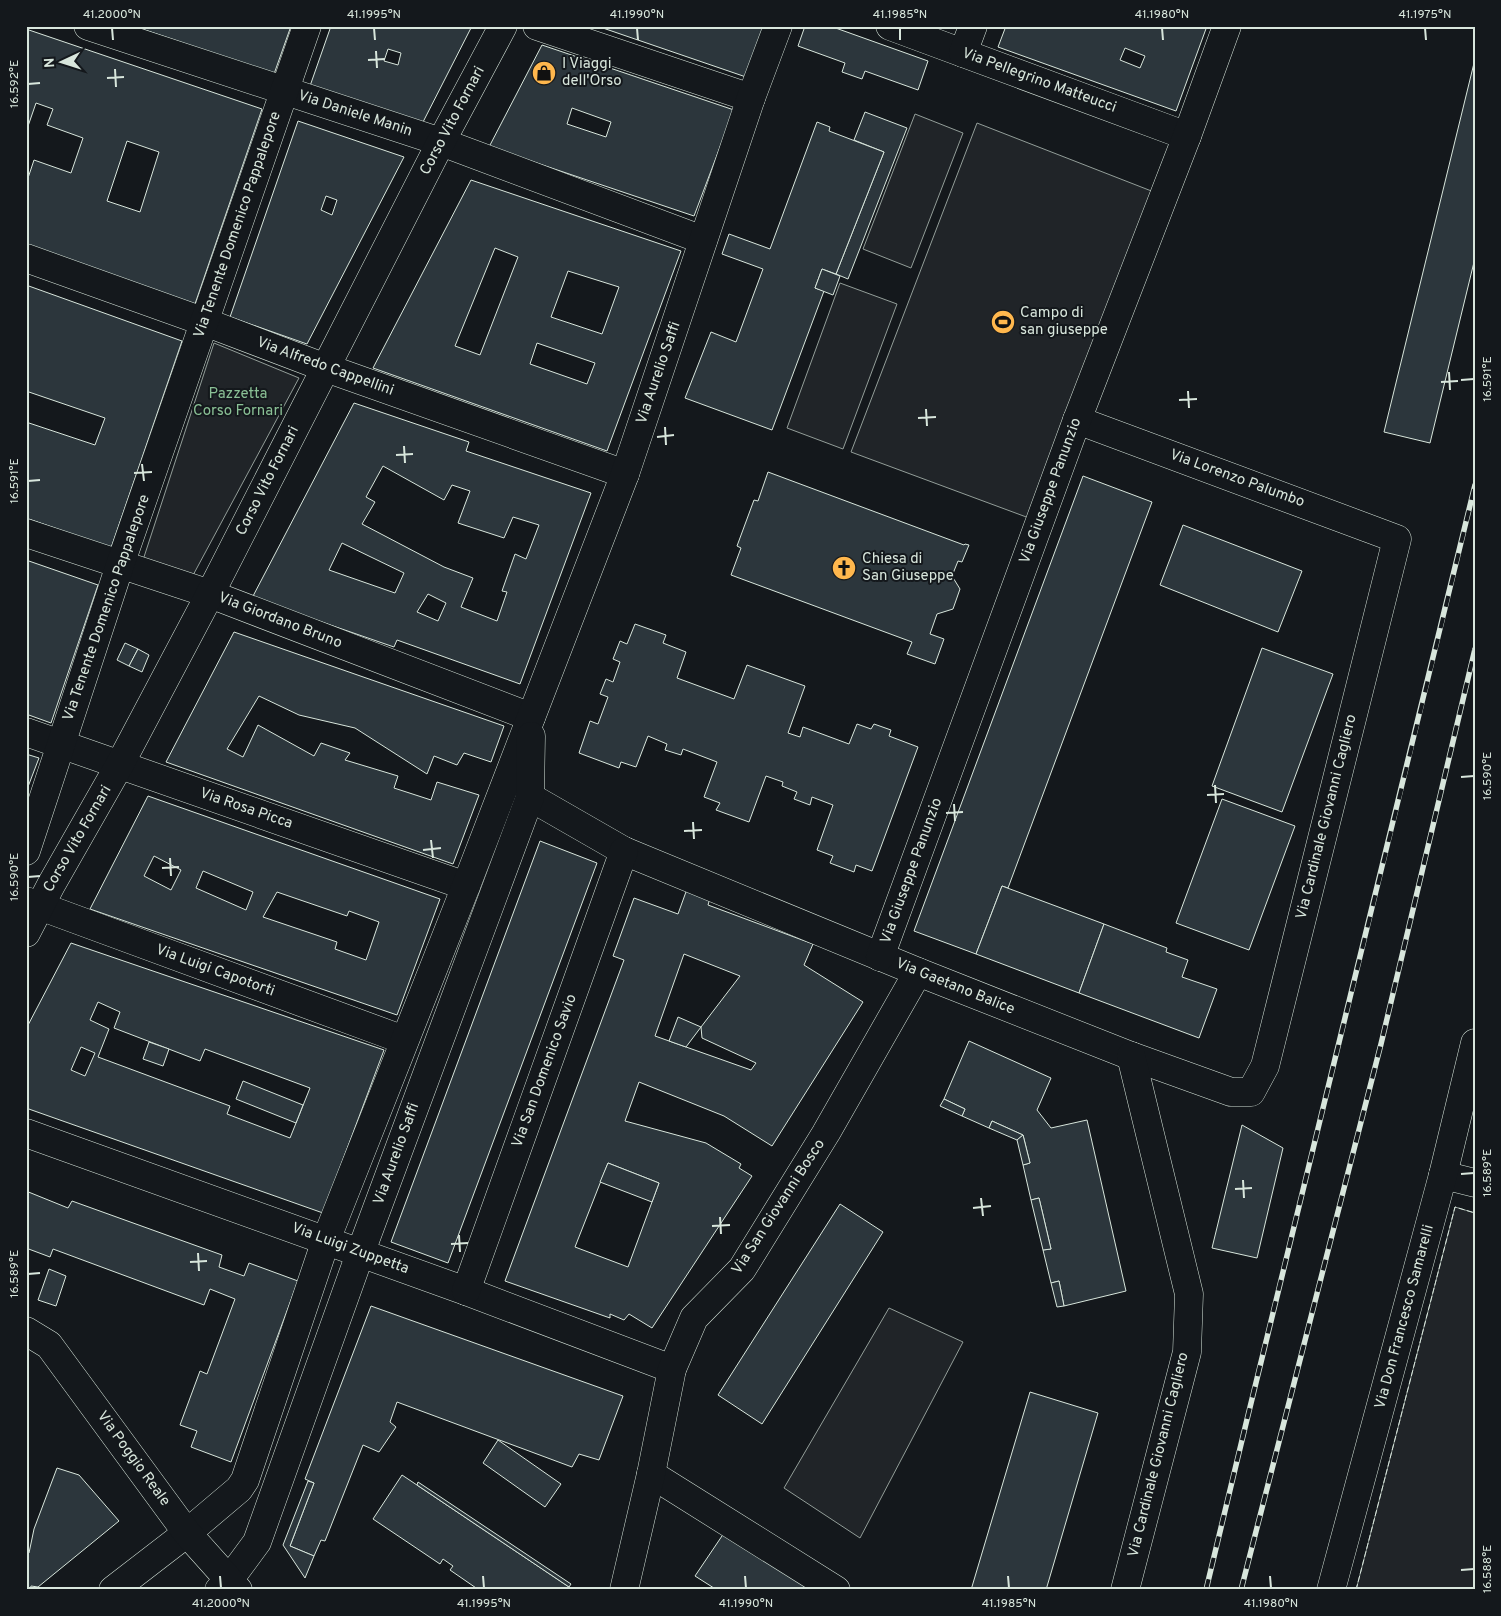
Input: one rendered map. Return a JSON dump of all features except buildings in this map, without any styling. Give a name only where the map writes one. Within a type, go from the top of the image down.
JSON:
[{"type":"street","name":"Via Daniele Manin","points":[[88,26],[441,142],[703,240]]},
{"type":"street","name":"Via Tenente Domenico Pappalepore","points":[[26,851],[120,565],[307,26]]},
{"type":"street","name":"Corso Vito Fornari","points":[[26,933],[33,904],[120,764],[210,594],[441,142],[503,26]]},
{"type":"street","points":[[537,26],[751,98]]},
{"type":"street","name":"Via Aurelio Saffi","points":[[113,1590],[187,1533],[239,1489],[245,1480],[326,1240],[466,886],[625,474],[751,98],[778,26]]},
{"type":"street","name":"Via Pellegrino Matteucci","points":[[890,26],[1187,136]]},
{"type":"street","points":[[963,53],[973,26]]},
{"type":"street","name":"Via Giuseppe Panunzio","points":[[880,957],[1077,420],[1228,26]]},
{"type":"street","name":"Via Alfredo Cappellini","points":[[26,258],[205,322],[326,368],[625,474]]},
{"type":"street","name":"Via Lorenzo Palumbo","points":[[1077,420],[1397,539]]},
{"type":"street","name":"Via Giordano Bruno","points":[[26,533],[210,594],[531,718]]},
{"type":"street","name":"Via Cardinale Giovanni Cagliero","points":[[1251,1092],[1265,1066],[1397,539]]},
{"type":"street","name":"Via Aurelio Saffi","points":[[229,1587],[257,1542],[360,1254],[530,797],[531,718]]},
{"type":"street","name":"Via Rosa Picca","points":[[26,732],[466,886]]},
{"type":"street","name":"Via Gaetano Balice","points":[[530,797],[624,850],[880,957],[1131,1056],[1231,1092],[1251,1092]]},
{"type":"street","name":"Via San Domenico Savio","points":[[466,1291],[624,850]]},
{"type":"street","name":"Via Luigi Capotorti","points":[[33,904],[404,1040]]},
{"type":"street","name":"Via San Giovanni Bosco","points":[[624,1590],[651,1474],[672,1369],[694,1318],[742,1269],[826,1134],[918,972]]},
{"type":"street","name":"Via Don Francesco Samarelli","points":[[1331,1590],[1443,1175],[1475,1043]]},
{"type":"street","name":"Via Cardinale Giovanni Cagliero","points":[[1125,1590],[1187,1352],[1189,1294],[1131,1056]]},
{"type":"street","name":"Via Luigi Zuppetta","points":[[26,1133],[466,1291],[672,1369]]},
{"type":"street","points":[[1443,1175],[1475,1183]]},
{"type":"street","name":"Via Poggio Reale","points":[[26,1331],[49,1345],[229,1587]]},
{"type":"street","points":[[651,1474],[836,1590]]},
{"type":"green space","points":[[915,114],[963,133],[911,268],[863,249]]},
{"type":"green space","name":"Campo di san giuseppe","points":[[977,123],[1154,192],[1029,518],[851,452]]},
{"type":"green space","points":[[840,283],[897,304],[843,449],[787,428]]},
{"type":"green space","name":"Pazzetta Corso Fornari","points":[[214,343],[299,378],[191,579],[143,560]]},
{"type":"green space","points":[[1455,1207],[1475,1213],[1475,1590],[1356,1590]]},
{"type":"green space","points":[[889,1308],[963,1342],[860,1538],[784,1488]]},
{"type":"railway","points":[[1206,1590],[1475,485]]},
{"type":"railway","points":[[1241,1590],[1381,1044],[1475,649]]},
{"type":"fence","points":[[1356,1590],[1455,1207],[1475,1213]]},
{"type":"place","name":"I Viaggi dell'Orso","points":[[544,73]]},
{"type":"place","name":"Campo di san giuseppe","points":[[1003,322]]},
{"type":"place","name":"Chiesa di San Giuseppe","points":[[844,568]]}]
